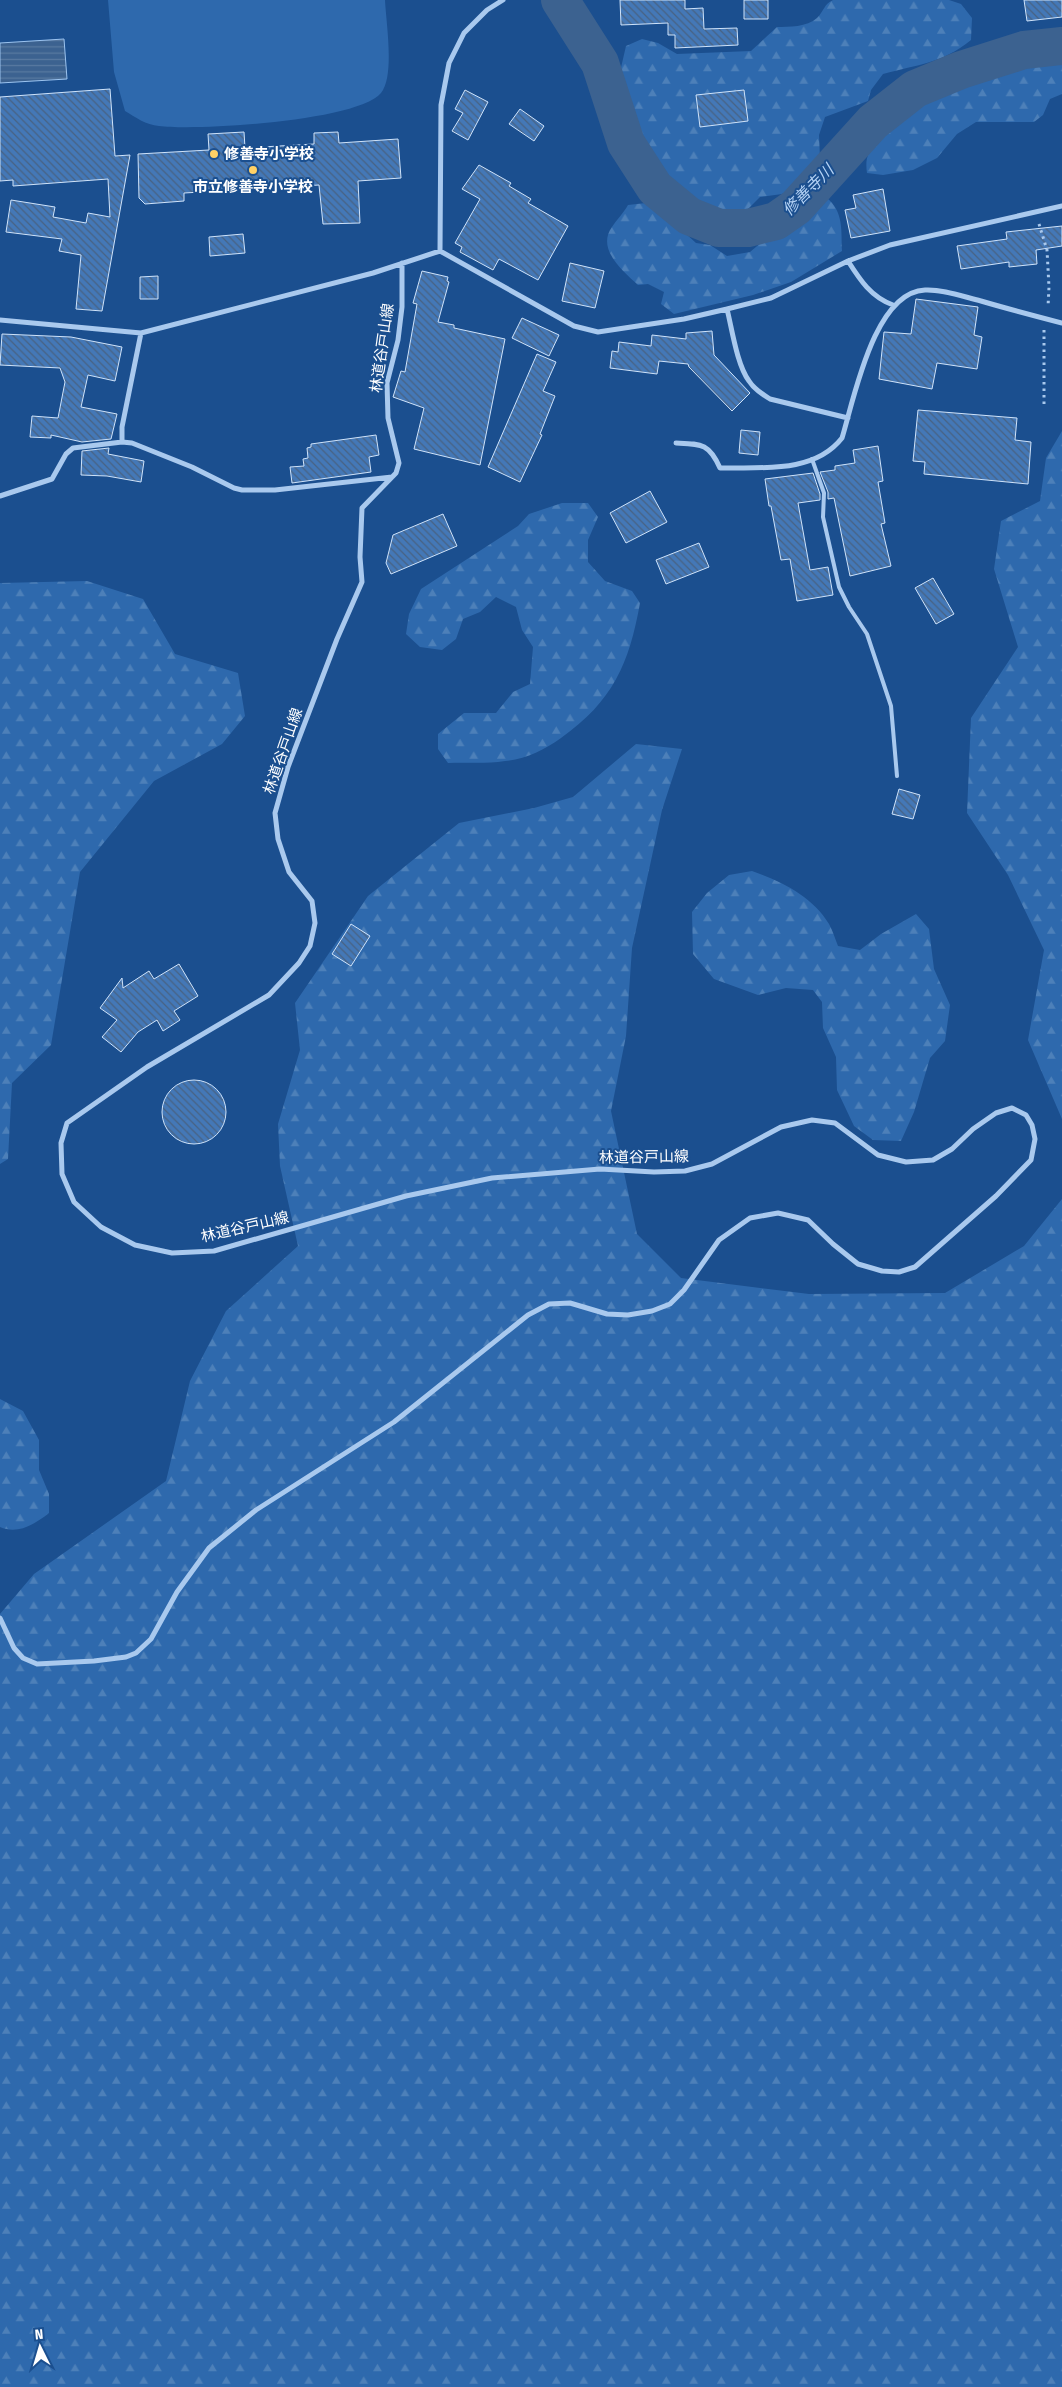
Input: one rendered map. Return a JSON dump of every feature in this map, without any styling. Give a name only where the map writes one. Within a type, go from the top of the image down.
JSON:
[{"type":"street","points":[[440,251],[441,105],[449,63],[464,33],[487,10],[503,0]]},
{"type":"street","points":[[0,320],[141,333],[373,273],[440,251],[584,330],[598,332],[657,323],[771,298],[848,260],[890,245],[1062,206]]},
{"type":"street","points":[[848,260],[863,285],[883,301],[893,305]]},
{"type":"street","name":"林道谷戸山線","points":[[0,1618],[14,1648],[22,1658],[37,1664],[94,1661],[126,1657],[136,1653],[151,1639],[176,1592],[214,1542],[256,1510],[394,1422],[528,1315],[549,1304],[570,1303],[607,1314],[628,1315],[652,1311],[670,1304],[684,1290],[719,1240],[750,1218],[778,1213],[808,1220],[833,1244],[858,1264],[882,1271],[899,1272],[915,1267],[996,1196],[1031,1160],[1035,1139],[1032,1125],[1026,1115],[1012,1108],[996,1113],[972,1129],[952,1149],[932,1160],[906,1162],[878,1155],[835,1123],[812,1120],[781,1127],[712,1164],[685,1171],[654,1172],[600,1169],[492,1178],[406,1196],[214,1251],[172,1252],[135,1245],[101,1227],[74,1202],[62,1174],[61,1143],[67,1124],[148,1066],[269,995],[299,963],[310,946],[315,923],[312,901],[289,872],[278,839],[275,813],[288,767],[337,639],[362,582],[360,557],[362,508],[392,477],[399,463],[388,418],[387,383],[398,340],[402,306],[402,263]]},
{"type":"street","points":[[676,443],[702,444],[714,455],[720,468],[786,467],[812,459],[835,447],[842,438],[863,367],[881,321],[893,305],[912,293],[924,290],[959,295],[1062,323]]},
{"type":"street","points":[[727,309],[742,366],[748,381],[759,392],[770,399],[848,418]]},
{"type":"street","points":[[122,442],[122,427],[141,333]]},
{"type":"street","points":[[0,496],[52,479],[66,454],[73,448],[122,442],[132,443],[192,467],[234,488],[242,490],[274,490],[392,477]]},
{"type":"lane","points":[[812,459],[824,493],[823,517],[839,586],[849,607],[867,634],[891,706],[897,776]]},
{"type":"green space","points":[[108,0],[385,0],[389,62],[385,85],[381,93],[366,103],[342,111],[311,117],[276,122],[206,127],[159,126],[150,124],[125,111],[114,72]]},
{"type":"green space","points":[[833,0],[949,0],[961,4],[972,18],[971,40],[939,59],[883,74],[871,90],[868,101],[825,117],[819,135],[820,159],[815,171],[805,183],[782,194],[760,197],[742,215],[705,209],[691,203],[652,167],[630,117],[620,72],[626,46],[642,39],[658,43],[677,54],[751,51],[777,27],[798,26],[813,21]]},
{"type":"green space","points":[[1027,63],[1062,63],[1062,94],[1050,99],[1043,115],[1034,122],[976,122],[957,134],[937,158],[913,170],[883,175],[867,173],[867,157],[873,146],[896,125],[906,111],[931,102],[970,80],[991,73],[1013,72]]},
{"type":"green space","points":[[827,198],[836,209],[841,222],[842,251],[791,282],[753,295],[674,314],[661,304],[664,292],[648,284],[638,285],[613,259],[607,243],[612,227],[628,205],[646,203],[678,219],[685,233],[696,243],[710,245],[727,256],[750,252],[769,236],[799,224],[812,209]]},
{"type":"green space","points":[[1062,431],[1062,1119],[1028,1040],[1044,950],[1008,875],[967,813],[971,718],[1018,647],[994,569],[1001,521],[1040,501],[1046,458]]},
{"type":"green space","points":[[562,503],[588,503],[598,517],[588,540],[588,562],[605,581],[632,591],[640,603],[636,625],[624,663],[606,695],[594,710],[579,724],[548,746],[513,760],[448,763],[438,749],[438,734],[464,713],[496,713],[513,692],[530,684],[533,647],[522,630],[516,607],[496,597],[480,612],[463,619],[456,639],[442,650],[420,647],[406,634],[409,614],[421,589],[518,526],[529,514]]},
{"type":"green space","points":[[87,581],[143,599],[175,654],[238,673],[245,716],[222,744],[154,781],[80,872],[51,1045],[12,1083],[8,1159],[0,1164],[0,583]]},
{"type":"green space","points":[[636,744],[682,749],[662,810],[632,948],[626,1036],[611,1111],[637,1234],[681,1278],[809,1294],[945,1293],[1024,1246],[1062,1199],[1062,2387],[0,2387],[0,1614],[34,1574],[166,1481],[190,1381],[226,1311],[298,1246],[280,1166],[278,1124],[300,1050],[295,1003],[368,896],[459,823],[534,808],[573,797]]},
{"type":"green space","points":[[752,871],[785,885],[814,905],[829,924],[838,946],[860,950],[881,934],[916,914],[929,929],[934,969],[950,1005],[945,1041],[930,1058],[914,1112],[901,1141],[873,1140],[854,1126],[837,1090],[836,1057],[823,1028],[822,1002],[813,990],[786,988],[758,995],[714,979],[693,954],[692,912],[707,893],[729,875]]},
{"type":"green space","points":[[0,1399],[23,1411],[39,1440],[39,1470],[49,1494],[49,1513],[26,1527],[13,1530],[0,1527]]},
{"type":"shaded area","points":[[64,39],[67,79],[0,83],[0,43]]},
{"type":"building","points":[[620,0],[685,0],[685,9],[703,8],[704,29],[737,28],[738,45],[675,48],[675,35],[668,35],[668,23],[621,25]]},
{"type":"building","points":[[744,0],[768,0],[768,19],[744,19]]},
{"type":"building","points":[[1024,0],[1062,0],[1062,17],[1027,21]]},
{"type":"building","points":[[110,89],[115,156],[130,155],[102,311],[76,309],[81,255],[59,251],[62,239],[6,232],[11,200],[55,207],[53,217],[86,223],[88,213],[110,217],[108,179],[13,186],[13,180],[0,181],[0,97]]},
{"type":"building","points":[[465,90],[488,102],[468,140],[452,131],[463,113],[455,109]]},
{"type":"building","points":[[744,90],[748,121],[700,127],[696,95]]},
{"type":"building","points":[[520,109],[544,126],[534,141],[509,124]]},
{"type":"building","points":[[244,132],[245,148],[314,144],[314,133],[338,132],[339,143],[398,139],[401,178],[358,181],[360,223],[323,224],[319,185],[184,193],[184,201],[145,204],[139,198],[138,154],[209,150],[208,134]]},
{"type":"building","points":[[479,165],[511,183],[509,186],[531,199],[528,203],[568,226],[538,280],[499,259],[493,270],[460,252],[462,247],[455,243],[480,199],[462,189]]},
{"type":"building","points":[[883,189],[890,231],[851,238],[845,210],[856,208],[853,195]]},
{"type":"building","points":[[1062,226],[1062,246],[1036,250],[1037,264],[1009,267],[1009,262],[961,269],[957,246],[1007,239],[1006,232]]},
{"type":"building","points":[[243,234],[245,253],[210,256],[209,237]]},
{"type":"building","points":[[570,263],[604,271],[595,308],[562,301]]},
{"type":"building","points":[[422,271],[448,277],[447,281],[449,282],[438,322],[454,325],[454,328],[505,339],[480,465],[414,449],[424,408],[393,397],[401,371],[405,372],[417,304],[413,303]]},
{"type":"building","points":[[158,276],[158,299],[140,299],[140,277]]},
{"type":"building","points":[[916,299],[978,307],[974,335],[982,337],[977,369],[937,363],[932,389],[879,379],[884,332],[911,334]]},
{"type":"building","points":[[522,318],[559,335],[549,356],[512,338]]},
{"type":"building","points":[[712,331],[714,355],[750,393],[732,411],[688,364],[659,361],[657,374],[610,368],[612,351],[618,352],[619,342],[651,346],[652,335],[686,339],[686,333]]},
{"type":"building","points":[[2,334],[71,337],[122,347],[115,381],[88,375],[81,407],[117,414],[111,439],[82,442],[51,435],[51,438],[30,437],[32,416],[58,418],[65,382],[60,368],[0,365]]},
{"type":"building","points":[[537,354],[556,362],[543,391],[555,396],[540,434],[542,435],[520,482],[488,467]]},
{"type":"building","points":[[918,410],[1017,418],[1015,440],[1031,442],[1028,484],[924,474],[925,462],[913,461]]},
{"type":"building","points":[[741,430],[760,432],[758,455],[739,453]]},
{"type":"building","points":[[376,435],[379,455],[369,457],[371,472],[292,483],[290,467],[304,466],[303,459],[308,458],[307,448],[311,447],[311,444]]},
{"type":"building","points":[[878,446],[883,481],[878,482],[885,523],[881,524],[891,566],[850,576],[834,498],[828,499],[828,492],[820,472],[835,470],[835,466],[855,463],[853,450]]},
{"type":"building","points":[[109,448],[108,454],[144,461],[141,482],[107,476],[81,475],[82,451]]},
{"type":"building","points":[[813,473],[820,494],[820,500],[798,503],[810,570],[828,567],[833,595],[797,601],[790,559],[781,560],[765,479]]},
{"type":"building","points":[[650,491],[667,522],[626,543],[610,513]]},
{"type":"building","points":[[443,514],[457,546],[391,574],[386,563],[393,535]]},
{"type":"building","points":[[699,543],[709,567],[666,584],[656,560]]},
{"type":"building","points":[[933,578],[954,614],[936,624],[915,588]]},
{"type":"building","points":[[899,789],[920,795],[913,819],[892,814]]},
{"type":"building","points":[[351,924],[370,936],[351,966],[332,954]]},
{"type":"building","points":[[179,964],[198,996],[174,1011],[180,1020],[163,1031],[157,1020],[138,1032],[121,1052],[102,1037],[117,1020],[100,1008],[122,978],[123,988],[149,971],[154,979]]},
{"type":"building","points":[[194,1080],[212,1086],[220,1094],[226,1112],[220,1130],[212,1138],[194,1144],[176,1138],[168,1130],[162,1112],[168,1094],[176,1086]]},
{"type":"waterway","name":"修善寺川","points":[[560,0],[600,63],[626,143],[655,188],[689,216],[719,228],[748,228],[776,221],[796,207],[873,122],[915,89],[961,70],[1024,50],[1062,46]]},
{"type":"place","name":"修善寺小学校","points":[[214,154]]},
{"type":"place","name":"市立修善寺小学校","points":[[253,170]]}]
